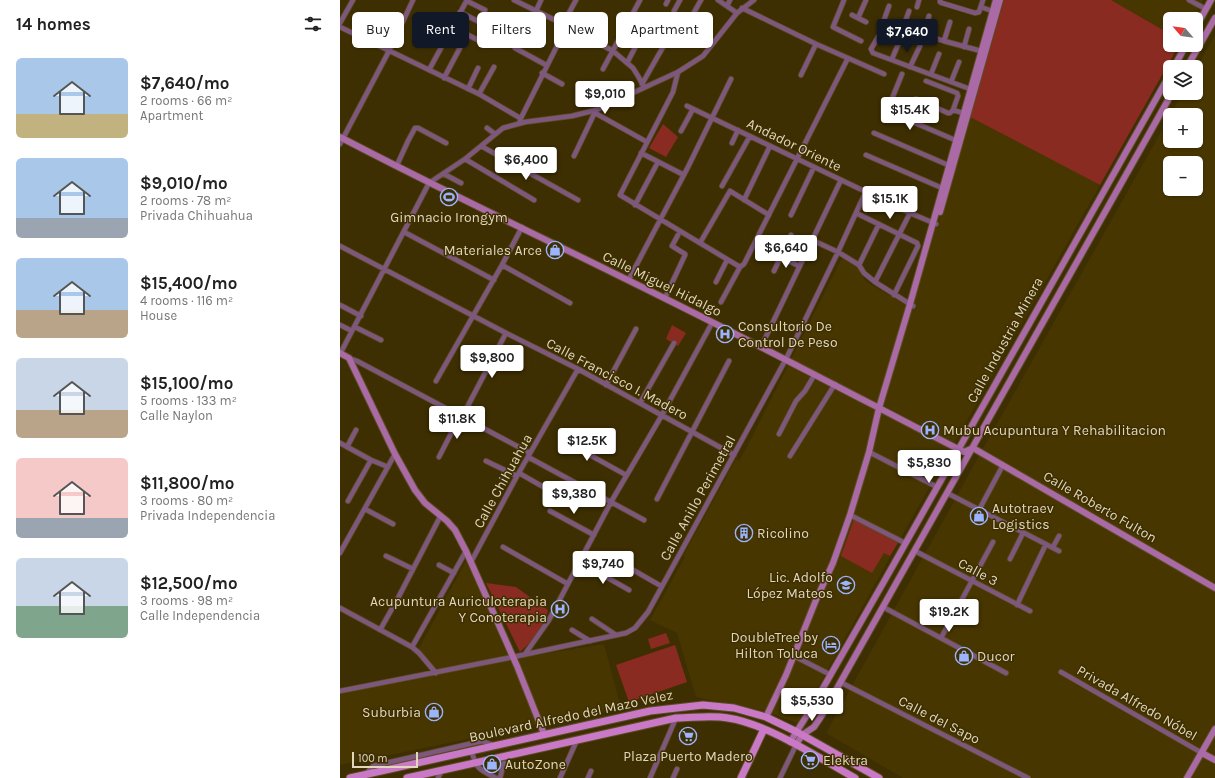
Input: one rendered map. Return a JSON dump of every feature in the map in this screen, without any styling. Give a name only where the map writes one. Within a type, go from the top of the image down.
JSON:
[{"type":"main road","points":[[935,223],[948,165],[955,140],[966,114],[970,89],[996,0]]},
{"type":"main road","points":[[766,717],[794,656],[816,600],[833,563],[850,515],[869,452],[879,408],[911,305],[1000,0]]},
{"type":"main road","points":[[1203,14],[1211,0]]},
{"type":"main road","points":[[1191,60],[1215,18]]},
{"type":"main road","name":"Calle Industria Minera","points":[[793,744],[830,675],[1163,86]]},
{"type":"main road","name":"Calle Industria Minera","points":[[799,733],[814,727],[822,714],[1168,100]]},
{"type":"main road","name":"Calle Miguel Hidalgo","points":[[341,140],[665,298],[835,384],[958,449]]},
{"type":"main road","points":[[340,354],[349,358],[395,454],[420,497],[455,530],[466,551],[513,657],[544,734]]},
{"type":"main road","points":[[958,449],[964,452],[973,448]]},
{"type":"main road","name":"Calle Roberto Fulton","points":[[973,448],[1215,588]]},
{"type":"main road","points":[[886,578],[896,583]]},
{"type":"main road","name":"Boulevard Alfredo del Mazo Velez","points":[[350,778],[650,711],[703,704],[734,708],[766,717],[799,733],[879,778]]},
{"type":"main road","points":[[811,709],[816,714],[822,714]]},
{"type":"main road","name":"Boulevard Alfredo del Mazo Velez","points":[[407,778],[676,718],[727,717],[764,729],[855,778]]},
{"type":"main road","points":[[741,778],[764,729]]},
{"type":"main road","points":[[1187,778],[1215,729]]},
{"type":"main road","points":[[1202,753],[1215,760]]},
{"type":"street","points":[[340,23],[352,0]]},
{"type":"street","points":[[341,140],[389,51],[413,0]]},
{"type":"street","points":[[460,12],[467,0],[486,10]]},
{"type":"street","points":[[514,0],[554,20]]},
{"type":"street","points":[[536,11],[541,0]]},
{"type":"street","points":[[571,12],[576,0]]},
{"type":"street","points":[[603,69],[640,0]]},
{"type":"street","points":[[674,11],[680,0]]},
{"type":"street","points":[[694,12],[701,0]]},
{"type":"street","points":[[718,0],[737,12]]},
{"type":"street","points":[[727,6],[730,0]]},
{"type":"street","points":[[340,354],[430,183],[465,159],[495,134],[519,121],[572,116],[595,111],[643,85],[678,72],[703,56],[737,12],[754,0]]},
{"type":"street","points":[[844,0],[833,27],[860,41]]},
{"type":"street","points":[[858,18],[866,0]]},
{"type":"street","points":[[918,7],[919,0]]},
{"type":"street","points":[[940,0],[942,3],[975,13],[979,12],[983,0]]},
{"type":"street","points":[[1190,0],[1206,9]]},
{"type":"street","points":[[889,6],[884,20],[887,23],[981,51]]},
{"type":"street","points":[[981,7],[992,10]]},
{"type":"street","points":[[742,8],[816,44],[884,74]]},
{"type":"street","points":[[903,28],[908,11]]},
{"type":"street","points":[[852,15],[866,22]]},
{"type":"street","points":[[923,34],[929,16]]},
{"type":"street","points":[[944,41],[950,22]]},
{"type":"street","points":[[340,27],[479,94],[519,121]]},
{"type":"street","points":[[964,46],[969,29]]},
{"type":"street","points":[[880,32],[871,49],[874,53],[970,89]]},
{"type":"street","points":[[892,59],[900,40]]},
{"type":"street","points":[[801,75],[816,44]]},
{"type":"street","points":[[910,67],[920,46]]},
{"type":"street","points":[[429,70],[441,48]]},
{"type":"street","points":[[444,78],[460,48]]},
{"type":"street","points":[[515,48],[546,65]]},
{"type":"street","points":[[519,121],[554,48]]},
{"type":"street","points":[[607,48],[627,63],[638,76],[643,85]]},
{"type":"street","points":[[627,63],[635,48]]},
{"type":"street","points":[[643,85],[663,48]]},
{"type":"street","points":[[931,74],[939,54]]},
{"type":"street","points":[[721,302],[742,266],[798,160],[848,58]]},
{"type":"street","points":[[951,82],[959,62]]},
{"type":"street","points":[[468,89],[478,68]]},
{"type":"street","points":[[479,94],[494,68]]},
{"type":"street","points":[[678,72],[673,92],[620,195],[727,260],[742,266]]},
{"type":"street","points":[[542,73],[562,84]]},
{"type":"street","points":[[902,74],[887,109],[889,113],[955,140]]},
{"type":"street","points":[[628,280],[684,175],[732,79]]},
{"type":"street","points":[[916,99],[948,113],[953,110],[958,96],[957,94],[926,81]]},
{"type":"street","name":"Andador Oriente","points":[[687,106],[910,213],[935,223]]},
{"type":"street","points":[[681,131],[692,109]]},
{"type":"street","points":[[953,110],[966,114]]},
{"type":"street","points":[[595,111],[647,142]]},
{"type":"street","points":[[574,156],[595,111]]},
{"type":"street","points":[[397,166],[415,128],[418,128],[446,143]]},
{"type":"street","points":[[487,128],[495,134]]},
{"type":"street","points":[[732,143],[738,130]]},
{"type":"street","points":[[874,133],[948,165]]},
{"type":"street","points":[[722,186],[750,136]]},
{"type":"street","points":[[481,146],[578,200]]},
{"type":"street","points":[[744,200],[770,146]]},
{"type":"street","points":[[641,153],[684,175]]},
{"type":"street","points":[[866,155],[942,188]]},
{"type":"street","points":[[465,159],[534,200]]},
{"type":"street","points":[[635,205],[658,162]]},
{"type":"street","points":[[791,215],[814,167]]},
{"type":"street","points":[[444,174],[461,183]]},
{"type":"street","points":[[761,347],[841,180]]},
{"type":"street","points":[[700,243],[730,191],[769,215]]},
{"type":"street","name":"Calle Anillo Perimetral","points":[[340,691],[590,641],[626,633],[635,628],[648,612],[786,359],[866,191]]},
{"type":"street","points":[[856,213],[917,242],[918,246],[894,295]]},
{"type":"street","points":[[875,282],[910,213]]},
{"type":"street","points":[[859,265],[879,224]]},
{"type":"street","points":[[436,381],[502,266],[522,227]]},
{"type":"street","points":[[404,232],[494,280]]},
{"type":"street","points":[[665,298],[685,255],[672,246],[678,235]]},
{"type":"street","points":[[774,271],[791,235]]},
{"type":"street","points":[[812,240],[838,252],[859,265],[864,273],[875,282],[911,305]]},
{"type":"street","name":"Calle Francisco I. Madero","points":[[340,246],[472,316],[578,369],[734,455]]},
{"type":"street","points":[[781,257],[799,266]]},
{"type":"street","points":[[716,282],[727,260]]},
{"type":"street","points":[[502,266],[570,303]]},
{"type":"street","points":[[340,305],[360,316]]},
{"type":"street","points":[[525,654],[549,620],[611,502],[662,415],[712,323]]},
{"type":"street","points":[[340,325],[352,332]]},
{"type":"street","points":[[355,326],[381,340]]},
{"type":"street","points":[[606,385],[636,329]]},
{"type":"street","points":[[440,457],[506,333]]},
{"type":"street","points":[[640,403],[674,343]]},
{"type":"street","points":[[349,358],[496,434],[529,455],[644,520]]},
{"type":"street","points":[[657,499],[729,361]]},
{"type":"street","name":"Calle Chihuahua","points":[[471,562],[578,369]]},
{"type":"street","points":[[779,434],[796,401],[805,391],[815,374]]},
{"type":"street","points":[[790,456],[835,384]]},
{"type":"street","points":[[347,446],[356,430]]},
{"type":"street","points":[[561,439],[626,475]]},
{"type":"street","points":[[340,442],[371,460],[388,467]]},
{"type":"street","points":[[869,452],[937,488]]},
{"type":"street","points":[[340,553],[395,454]]},
{"type":"street","points":[[348,501],[371,460]]},
{"type":"street","points":[[486,461],[518,475],[566,500]]},
{"type":"street","points":[[979,510],[1003,465]]},
{"type":"street","points":[[947,493],[1059,551]]},
{"type":"street","points":[[365,509],[393,524]]},
{"type":"street","points":[[550,511],[594,535]]},
{"type":"street","points":[[850,515],[905,543]]},
{"type":"street","points":[[380,630],[440,517]]},
{"type":"street","points":[[1010,559],[1024,533]]},
{"type":"street","points":[[1053,547],[1059,536]]},
{"type":"street","points":[[941,638],[993,542]]},
{"type":"street","points":[[1017,605],[1046,544]]},
{"type":"street","points":[[503,547],[568,584]]},
{"type":"street","points":[[412,647],[466,551]]},
{"type":"street","name":"Calle 3","points":[[915,551],[1030,611]]},
{"type":"street","points":[[386,556],[413,569]]},
{"type":"street","points":[[580,562],[629,590]]},
{"type":"street","points":[[439,565],[454,573]]},
{"type":"street","points":[[628,568],[661,586]]},
{"type":"street","points":[[883,607],[1006,673]]},
{"type":"street","points":[[340,608],[412,647],[436,673]]},
{"type":"street","points":[[592,619],[616,635]]},
{"type":"street","points":[[572,630],[590,641]]},
{"type":"street","points":[[794,656],[830,675]]},
{"type":"street","name":"Privada Alfredo Nóbel","points":[[1061,672],[1202,753]]},
{"type":"street","name":"Calle del Sapo","points":[[840,682],[1028,778]]},
{"type":"street","points":[[650,778],[676,718]]},
{"type":"street","points":[[560,778],[577,740]]},
{"type":"street","points":[[365,775],[373,766],[482,741],[493,745]]},
{"type":"street","points":[[780,778],[793,744]]},
{"type":"street","points":[[471,750],[474,763],[480,770],[496,778]]},
{"type":"street","points":[[500,778],[504,763]]},
{"type":"street","points":[[673,778],[677,769]]},
{"type":"street","points":[[438,778],[442,770]]},
{"type":"street","points":[[588,778],[591,771]]},
{"type":"shaded area","points":[[1004,0],[1111,0],[1163,30],[1163,52],[1175,52],[1171,60],[1163,60],[1163,73],[1100,185],[970,117]]},
{"type":"shaded area","points":[[1111,0],[1203,0],[1197,12],[1163,12],[1163,30]]},
{"type":"shaded area","points":[[1215,35],[1215,778],[903,778],[826,733],[985,445],[1163,128],[1163,148],[1203,148],[1203,108],[1174,108],[1179,100],[1203,100],[1203,60],[1201,60]]},
{"type":"shaded area","points":[[970,117],[1100,185],[798,723],[763,711],[696,697],[677,633],[650,620],[736,459],[739,461],[747,447],[842,258],[859,268],[865,281],[906,305]]},
{"type":"shaded area","points":[[663,124],[678,137],[666,157],[649,148]]},
{"type":"shaded area","points":[[672,325],[686,333],[678,346],[666,339]]},
{"type":"shaded area","points":[[854,519],[899,541],[890,556],[884,553],[872,573],[841,556]]},
{"type":"shaded area","points":[[466,561],[512,659],[604,644],[621,708],[340,765],[340,694],[433,673],[417,652]]},
{"type":"shaded area","points":[[486,583],[516,587],[548,610],[543,630],[520,652]]},
{"type":"shaded area","points":[[666,633],[670,643],[651,649],[648,639]]},
{"type":"shaded area","points":[[675,645],[687,682],[629,702],[616,665]]},
{"type":"place","name":"Gimnacio Irongym","points":[[449,197]]},
{"type":"place","name":"Materiales Arce","points":[[555,250]]},
{"type":"place","name":"Consultorio De Control De Peso","points":[[725,334]]},
{"type":"place","name":"Mubu Acupuntura Y Rehabilitacion","points":[[930,430]]},
{"type":"place","name":"Autotraev Logistics","points":[[979,516]]},
{"type":"place","name":"Ricolino","points":[[744,533]]},
{"type":"place","name":"Lic. Adolfo López Mateos","points":[[846,585]]},
{"type":"place","name":"Acupuntura Auriculoterapia Y Conoterapia","points":[[560,609]]},
{"type":"place","name":"DoubleTree by Hilton Toluca","points":[[831,645]]},
{"type":"place","name":"Ducor","points":[[964,656]]},
{"type":"place","name":"Suburbia","points":[[434,712]]},
{"type":"place","name":"Plaza Puerto Madero","points":[[688,736]]},
{"type":"place","name":"Elektra","points":[[810,760]]},
{"type":"place","name":"AutoZone","points":[[492,764]]}]
